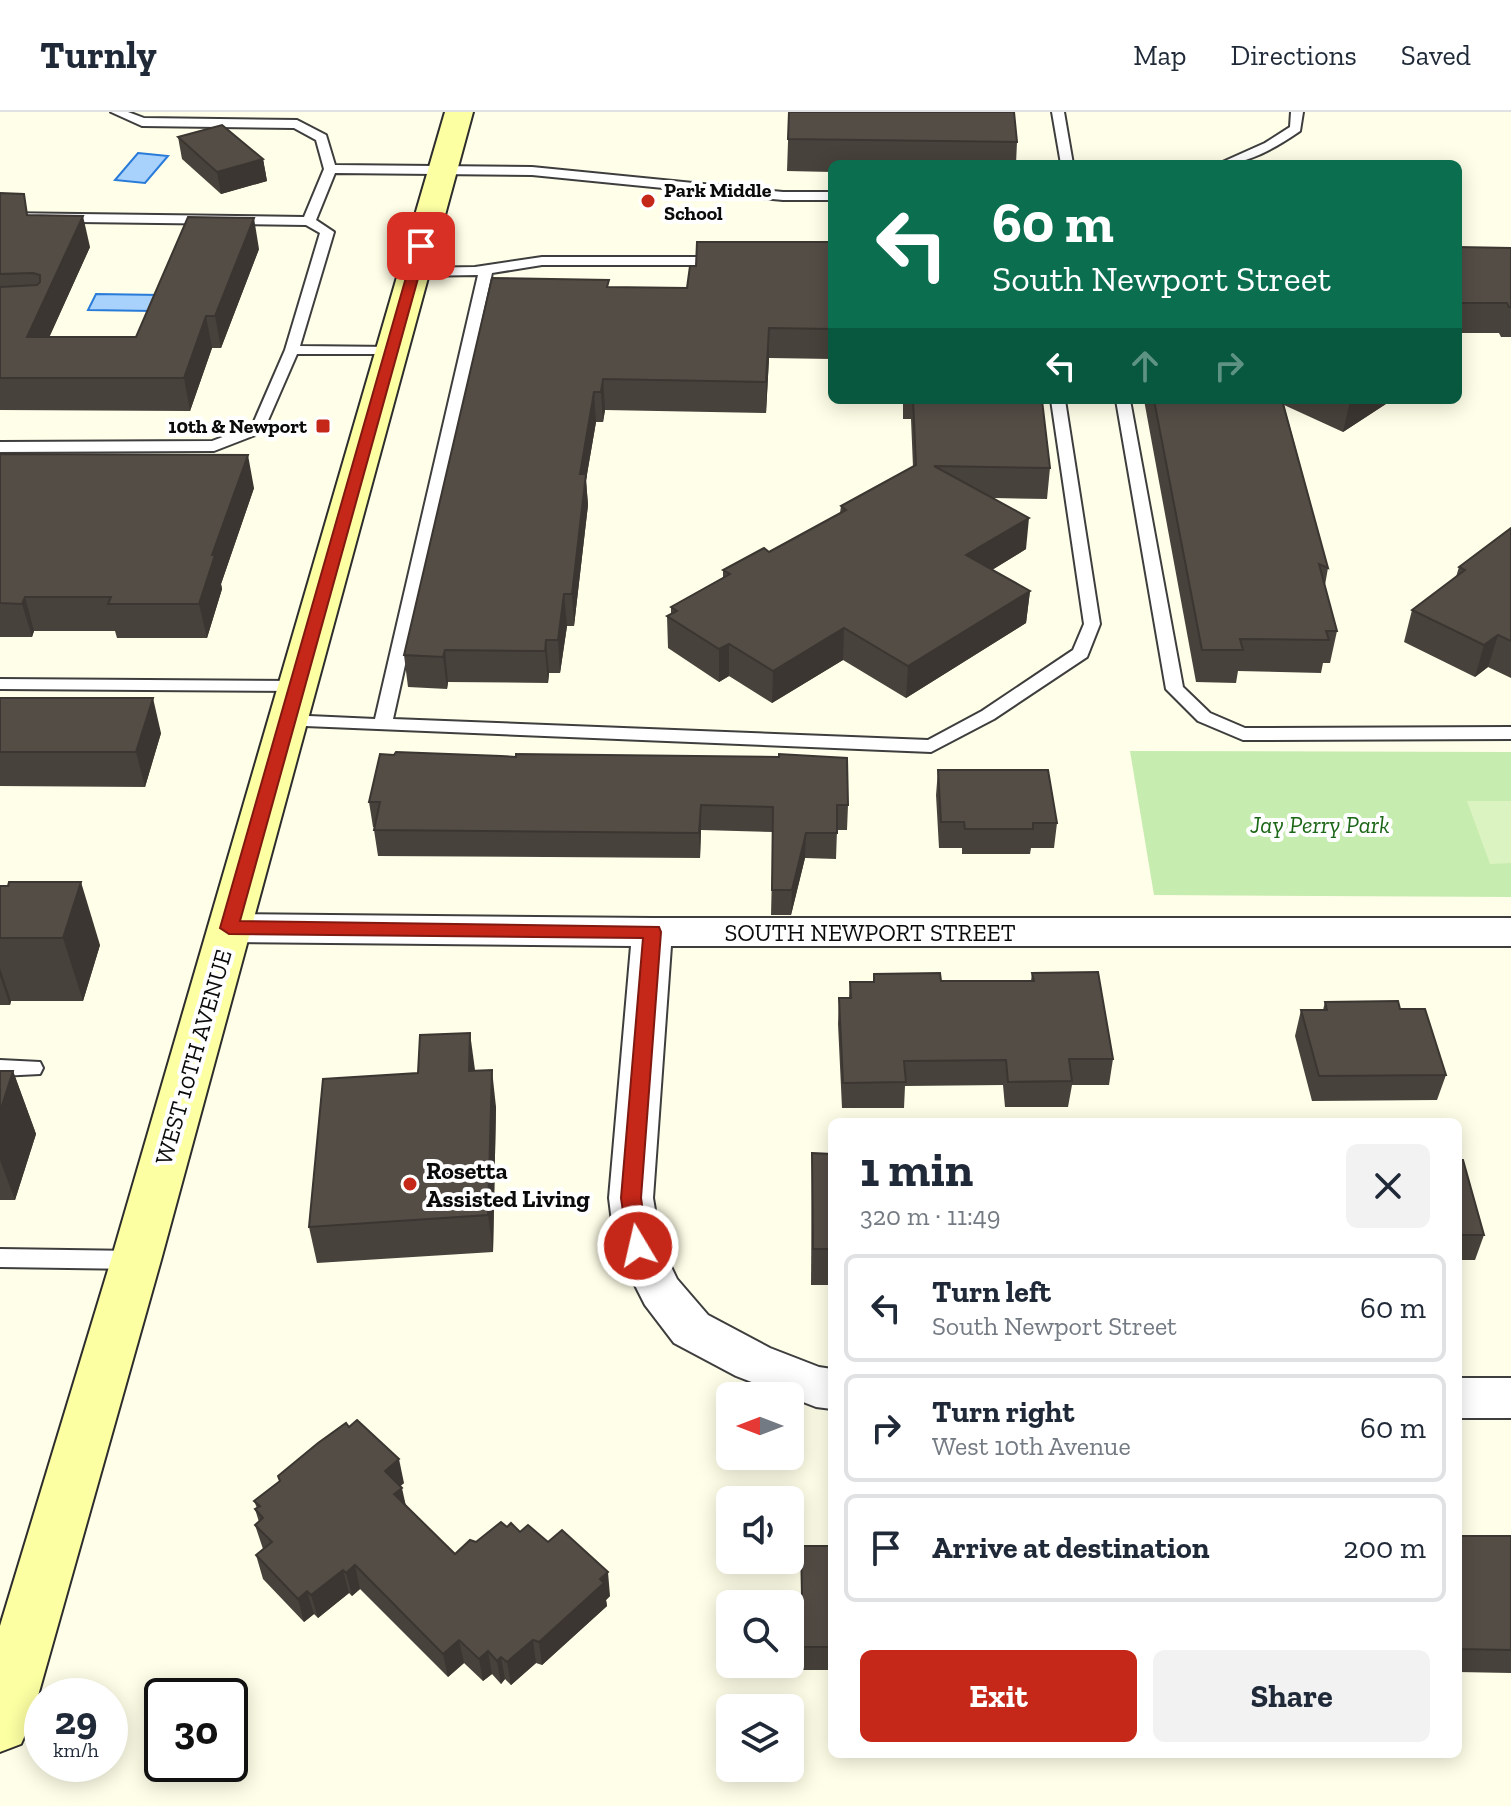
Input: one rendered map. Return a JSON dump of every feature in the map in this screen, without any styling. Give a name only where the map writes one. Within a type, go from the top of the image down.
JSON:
[{"type":"main road","name":"WEST 10TH AVENUE","points":[[0,1724],[136,1260],[459,112]]},
{"type":"street","name":"SOUTH NEWPORT STREET","points":[[229,928],[652,932],[1511,932]]},
{"type":"street","points":[[652,932],[631,1198],[638,1246],[661,1292],[691,1329],[753,1362],[816,1387],[828,1388]]},
{"type":"street","points":[[1462,1398],[1511,1398]]},
{"type":"lane","points":[[117,112],[142,122],[297,124],[322,138],[330,169],[309,221]]},
{"type":"lane","points":[[1058,112],[1066,160]]},
{"type":"lane","points":[[1234,160],[1269,146],[1296,128],[1297,112]]},
{"type":"lane","points":[[330,169],[532,171],[783,196],[828,196]]},
{"type":"lane","points":[[0,217],[309,221],[327,232],[292,350],[258,429],[214,446],[0,447]]},
{"type":"lane","points":[[414,272],[486,270],[542,261],[743,261]]},
{"type":"lane","points":[[383,724],[486,270]]},
{"type":"lane","points":[[292,350],[392,351]]},
{"type":"lane","points":[[0,684],[293,703],[383,724],[931,746],[988,715],[1081,653],[1092,624],[1059,404]]},
{"type":"lane","points":[[1124,404],[1175,689],[1204,717],[1243,734],[1511,733]]},
{"type":"lane","points":[[0,1068],[33,1068]]},
{"type":"lane","points":[[0,1258],[136,1260]]},
{"type":"green space","name":"Jay Perry Park","points":[[1130,751],[1511,752],[1511,897],[1154,895]]},
{"type":"green space","points":[[1467,801],[1511,801],[1511,863],[1490,864]]},
{"type":"water","points":[[138,153],[168,156],[145,183],[115,180]]},
{"type":"water","points":[[96,294],[160,295],[153,311],[88,310]]},
{"type":"building","points":[[789,112],[1014,112],[1017,142],[788,139]]},
{"type":"building","points":[[222,125],[263,159],[217,172],[178,137]]},
{"type":"building","points":[[0,193],[24,194],[27,215],[83,216],[27,337],[136,337],[188,217],[254,218],[215,316],[206,316],[184,378],[0,378],[0,287],[37,285],[40,275],[0,274]]},
{"type":"building","points":[[697,242],[828,242],[828,329],[769,328],[766,382],[603,379],[601,392],[594,392],[580,474],[586,474],[572,594],[564,594],[558,640],[546,640],[545,651],[445,650],[443,657],[404,655],[492,278],[609,280],[607,287],[687,288],[690,266],[696,266]]},
{"type":"building","points":[[1462,247],[1511,248],[1511,307],[1507,303],[1462,303]]},
{"type":"building","points":[[913,404],[1042,404],[1050,468],[934,466],[1029,518],[966,555],[1030,591],[908,666],[844,628],[773,671],[729,644],[719,649],[667,616],[677,611],[671,607],[730,574],[723,570],[764,548],[769,552],[846,510],[841,506],[916,465]]},
{"type":"building","points":[[1155,404],[1283,404],[1328,568],[1319,564],[1337,631],[1326,631],[1329,640],[1240,639],[1243,650],[1202,650]]},
{"type":"building","points":[[0,454],[248,455],[212,555],[215,555],[199,604],[108,604],[111,597],[25,597],[22,604],[0,603]]},
{"type":"building","points":[[1511,528],[1511,641],[1498,635],[1484,645],[1412,610],[1465,570],[1459,567]]},
{"type":"building","points":[[0,698],[153,698],[136,752],[0,752]]},
{"type":"building","points":[[396,752],[516,757],[516,754],[779,757],[779,754],[847,758],[848,805],[837,805],[837,833],[806,833],[792,890],[772,890],[773,807],[701,805],[699,833],[374,830],[380,802],[369,802],[380,754],[394,755]]},
{"type":"building","points":[[938,770],[1048,770],[1057,823],[1033,823],[1033,829],[965,829],[964,822],[941,822]]},
{"type":"building","points":[[9,882],[81,882],[63,938],[0,938],[0,886],[8,886]]},
{"type":"building","points":[[1098,972],[1113,1059],[1069,1059],[1072,1081],[1008,1082],[1006,1060],[904,1061],[906,1082],[843,1083],[839,998],[851,998],[850,982],[874,982],[874,974],[940,973],[941,981],[1034,981],[1032,973]]},
{"type":"building","points":[[1398,1001],[1400,1009],[1425,1009],[1446,1075],[1319,1076],[1301,1010],[1327,1010],[1325,1002]]},
{"type":"building","name":"Rosetta Assisted Living","points":[[470,1033],[469,1071],[492,1070],[488,1215],[309,1227],[323,1079],[418,1073],[420,1035]]},
{"type":"building","points":[[0,1071],[13,1071],[0,1112]]},
{"type":"building","points":[[812,1153],[828,1154],[828,1249],[813,1249]]},
{"type":"building","points":[[1462,1160],[1463,1160],[1484,1235],[1462,1235]]},
{"type":"building","points":[[357,1420],[399,1459],[385,1471],[402,1488],[394,1494],[455,1554],[470,1540],[476,1542],[501,1522],[507,1527],[511,1523],[520,1532],[528,1525],[548,1542],[562,1530],[608,1572],[600,1579],[604,1583],[539,1642],[533,1640],[507,1662],[501,1657],[497,1661],[488,1651],[479,1659],[459,1640],[443,1654],[355,1565],[346,1573],[343,1570],[311,1595],[307,1591],[298,1599],[256,1555],[272,1542],[255,1525],[263,1518],[255,1509],[260,1506],[254,1501],[280,1481],[278,1476],[318,1443],[346,1423],[349,1427]]},
{"type":"building","points":[[1462,1536],[1511,1536],[1511,1650],[1462,1649]]},
{"type":"building","points":[[804,1546],[828,1546],[828,1647],[804,1647]]},
{"type":"place","name":"Park Middle School","points":[[648,201]]},
{"type":"place","name":"10th & Newport","points":[[323,426]]},
{"type":"place","name":"Rosetta Assisted Living","points":[[410,1184]]},
{"type":"route","points":[[421,246],[229,928],[652,932],[631,1198],[638,1246]]}]
